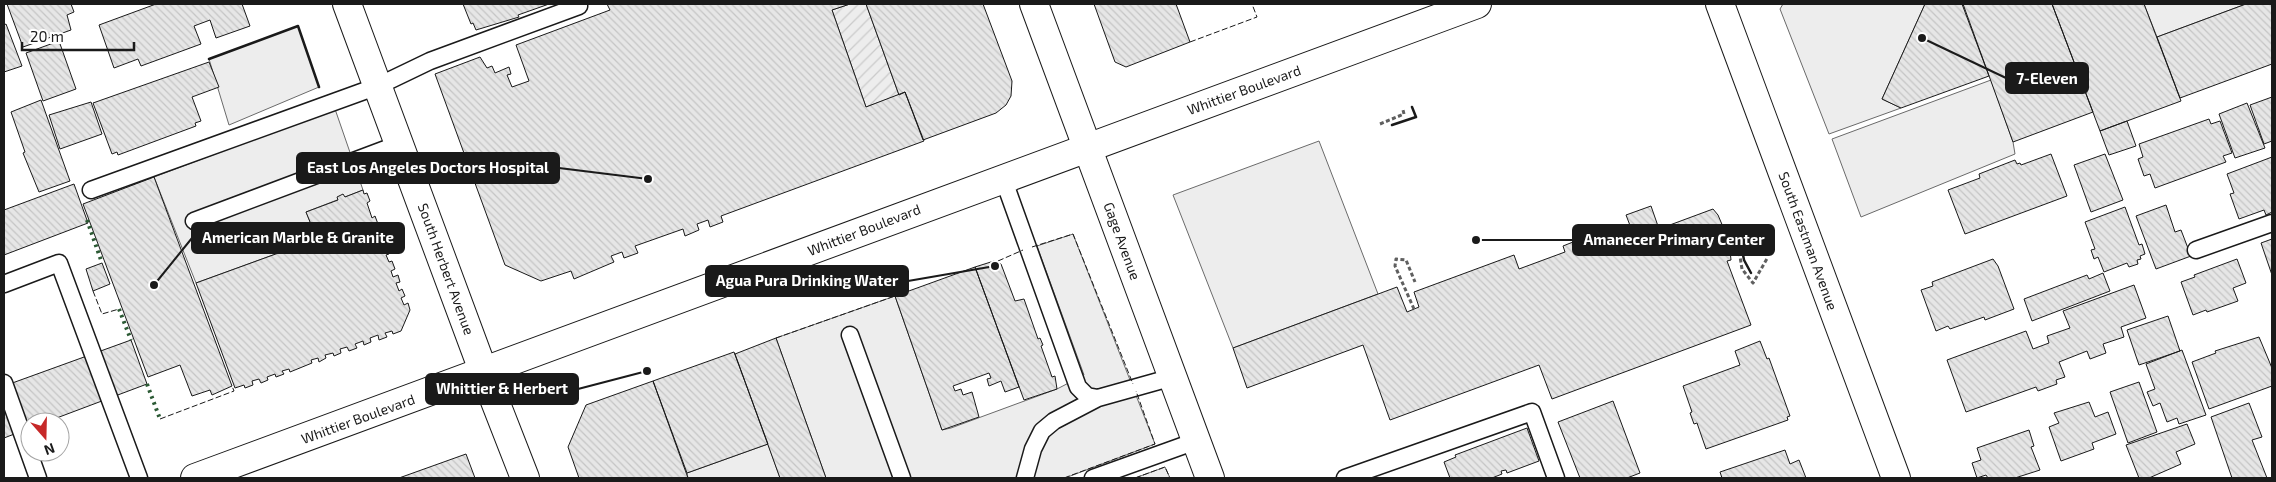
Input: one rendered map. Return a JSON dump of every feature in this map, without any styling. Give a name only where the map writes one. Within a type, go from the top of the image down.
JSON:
[{"type":"street","name":"South Herbert Avenue","points":[[347,4],[525,478]]},
{"type":"street","name":"Gage Avenue","points":[[1034,4],[1210,478]]},
{"type":"street","name":"Whittier Boulevard","points":[[195,478],[484,373],[1003,178],[1477,4]]},
{"type":"street","name":"South Eastman Avenue","points":[[1720,4],[1896,478]]},
{"type":"lane","points":[[91,190],[378,86],[430,61],[579,6]]},
{"type":"lane","points":[[194,221],[400,144]]},
{"type":"lane","points":[[1003,178],[1078,387],[1086,396],[1098,398]]},
{"type":"lane","points":[[2196,250],[2272,223]]},
{"type":"lane","points":[[4,284],[59,263],[139,478]]},
{"type":"lane","points":[[850,335],[902,478]]},
{"type":"lane","points":[[1025,478],[1033,448],[1042,431],[1054,421],[1098,398],[1172,377]]},
{"type":"lane","points":[[4,383],[38,478]]},
{"type":"lane","points":[[1346,478],[1532,412],[1556,478]]},
{"type":"lane","points":[[1093,478],[1196,441]]},
{"type":"path","points":[[1380,124],[1404,114],[1403,110]]},
{"type":"path","points":[[1741,227],[1727,232],[1738,244],[1742,269],[1752,283],[1768,257]]},
{"type":"path","points":[[1414,309],[1395,266],[1396,260],[1406,260],[1415,282]]},
{"type":"shaded area","points":[[850,4],[866,4],[899,95],[866,107],[832,10]]},
{"type":"shaded area","points":[[1783,4],[1925,4],[1882,99],[1901,108],[1829,134],[1780,9]]},
{"type":"shaded area","points":[[2144,4],[2246,4],[2157,37]]},
{"type":"shaded area","points":[[298,26],[319,87],[229,125],[209,59]]},
{"type":"shaded area","points":[[1991,80],[2013,142],[2015,154],[1861,217],[1832,139]]},
{"type":"shaded area","points":[[335,109],[363,190],[306,212],[317,239],[196,283],[154,177]]},
{"type":"shaded area","points":[[1319,141],[1378,294],[1233,348],[1173,195]]},
{"type":"shaded area","points":[[1073,234],[1155,444],[1065,478],[826,478],[776,338],[895,296],[942,430],[951,428],[1057,389],[1084,375],[1037,246]]},
{"type":"shaded area","points":[[768,444],[780,478],[688,478],[687,473]]},
{"type":"shaded area","points":[[1165,467],[1170,478],[1135,478]]},
{"type":"building","points":[[7,4],[71,4],[74,12],[67,15],[71,30],[23,47]]},
{"type":"building","points":[[156,4],[242,4],[250,26],[216,38],[210,20],[194,26],[201,44],[141,66],[138,59],[114,68],[99,25]]},
{"type":"building","points":[[463,4],[549,4],[518,15],[519,17],[476,30],[473,23],[471,24]]},
{"type":"building","points":[[607,4],[850,4],[832,10],[866,107],[905,92],[924,141],[721,216],[723,222],[710,227],[708,220],[697,224],[699,230],[685,236],[683,229],[635,246],[638,253],[624,258],[622,252],[611,256],[614,262],[574,279],[571,271],[541,281],[505,265],[435,74],[480,57],[487,68],[492,66],[495,73],[509,67],[511,74],[507,75],[512,87],[529,81],[516,45],[610,10]]},
{"type":"building","points":[[866,4],[983,4],[1012,81],[1011,96],[1006,105],[996,113],[923,140],[905,92],[899,95]]},
{"type":"building","points":[[1094,4],[1176,4],[1190,42],[1126,67],[1115,62]]},
{"type":"building","points":[[1925,4],[1962,4],[1989,76],[1901,108],[1882,99]]},
{"type":"building","points":[[1963,4],[2052,4],[2093,112],[2013,142]]},
{"type":"building","points":[[2052,4],[2144,4],[2181,101],[2100,131]]},
{"type":"building","points":[[2246,4],[2272,4],[2272,64],[2180,98],[2157,37]]},
{"type":"building","points":[[6,24],[22,66],[4,72],[4,25]]},
{"type":"building","points":[[59,41],[76,89],[43,101],[26,53]]},
{"type":"building","points":[[209,62],[219,87],[192,97],[201,121],[195,123],[196,126],[118,155],[117,152],[112,154],[93,103]]},
{"type":"building","points":[[2272,97],[2272,141],[2264,144],[2250,105]]},
{"type":"building","points":[[41,100],[70,181],[39,192],[23,153],[25,152],[11,112]]},
{"type":"building","points":[[91,102],[102,134],[60,149],[49,115]]},
{"type":"building","points":[[2247,103],[2265,148],[2235,158],[2219,114]]},
{"type":"building","points":[[2209,119],[2211,124],[2220,121],[2232,153],[2223,156],[2226,162],[2155,188],[2150,174],[2144,176],[2138,159],[2143,157],[2139,144]]},
{"type":"building","points":[[2127,121],[2136,146],[2109,155],[2100,131]]},
{"type":"building","points":[[2051,154],[2067,196],[1965,234],[1948,190],[1980,178],[1979,174],[2015,160],[2017,164],[2020,163],[2021,165]]},
{"type":"building","points":[[2105,154],[2123,200],[2091,212],[2074,165]]},
{"type":"building","points":[[2272,157],[2272,212],[2266,215],[2264,210],[2239,219],[2230,194],[2234,193],[2227,174]]},
{"type":"building","points":[[154,177],[232,386],[212,395],[210,390],[192,396],[180,365],[148,377],[83,204]]},
{"type":"building","points":[[74,184],[88,223],[4,255],[4,210]]},
{"type":"building","points":[[363,190],[364,194],[367,193],[370,201],[367,203],[372,218],[375,216],[378,224],[375,225],[377,232],[381,231],[384,239],[381,240],[383,247],[387,246],[389,254],[386,255],[389,262],[392,261],[395,269],[391,271],[393,277],[398,275],[400,282],[396,283],[399,291],[402,289],[405,296],[401,298],[404,305],[408,303],[410,310],[401,331],[393,334],[392,331],[385,333],[387,337],[379,340],[378,335],[370,338],[371,342],[364,345],[363,341],[355,344],[357,348],[349,351],[347,347],[340,349],[341,353],[334,356],[333,353],[325,355],[326,358],[319,362],[318,358],[311,360],[312,363],[290,372],[289,369],[282,371],[284,374],[276,377],[275,374],[267,377],[268,380],[261,383],[259,379],[252,381],[253,385],[245,388],[244,385],[235,388],[196,283],[317,239],[306,212],[338,200],[337,197],[343,194],[345,197]]},
{"type":"building","points":[[2166,205],[2175,232],[2181,230],[2191,256],[2156,269],[2136,216]]},
{"type":"building","points":[[1651,206],[1659,229],[1713,209],[1718,215],[1729,241],[1731,260],[1727,261],[1751,325],[1552,399],[1539,365],[1390,420],[1363,345],[1247,388],[1233,348],[1397,287],[1407,312],[1419,307],[1414,292],[1514,255],[1519,269],[1565,252],[1563,246],[1573,242],[1575,249],[1631,228],[1626,215]]},
{"type":"building","points":[[2125,207],[2139,245],[2142,244],[2145,254],[2140,256],[2141,259],[2137,260],[2138,264],[2129,267],[2127,263],[2104,272],[2098,257],[2094,259],[2091,250],[2095,249],[2085,222]]},
{"type":"building","points":[[2272,239],[2272,275],[2261,243]]},
{"type":"building","points":[[1993,259],[1998,266],[2014,309],[1985,320],[1984,317],[1950,329],[1948,326],[1936,331],[1921,290],[1933,286],[1932,282]]},
{"type":"building","points":[[2237,259],[2246,283],[2233,288],[2238,301],[2193,315],[2181,282],[2195,277],[2194,275]]},
{"type":"building","points":[[994,261],[1001,264],[1015,301],[1024,299],[1038,339],[1040,338],[1043,345],[1041,346],[1052,377],[1055,376],[1057,389],[1024,400],[975,267]]},
{"type":"building","points":[[102,263],[110,284],[93,291],[86,269]]},
{"type":"building","points":[[975,267],[1019,387],[1005,392],[1001,381],[989,386],[987,379],[991,378],[989,373],[953,386],[955,391],[961,389],[963,395],[972,392],[979,417],[942,430],[895,296]]},
{"type":"building","points":[[2103,273],[2110,291],[2032,321],[2024,299],[2087,275],[2089,279]]},
{"type":"building","points":[[2134,285],[2146,318],[2121,327],[2124,337],[2103,344],[2106,353],[2090,359],[2087,351],[2059,362],[2065,377],[2056,380],[2057,384],[2038,391],[2036,387],[1966,412],[1947,360],[2026,331],[2033,349],[2049,343],[2047,336],[2070,328],[2063,311]]},
{"type":"building","points":[[2168,316],[2180,351],[2139,365],[2127,330]]},
{"type":"building","points":[[2259,337],[2272,368],[2272,386],[2209,409],[2192,362],[2216,353],[2215,351]]},
{"type":"building","points":[[776,338],[826,478],[780,478],[735,354]]},
{"type":"building","points":[[131,340],[147,384],[70,413],[20,412],[20,432],[4,438],[4,386]]},
{"type":"building","points":[[1760,341],[1767,359],[1769,358],[1790,416],[1787,417],[1788,420],[1706,449],[1697,423],[1694,424],[1683,386],[1740,365],[1735,351]]},
{"type":"building","points":[[2182,350],[2206,415],[2179,424],[2177,418],[2167,422],[2160,403],[2153,406],[2147,392],[2155,389],[2146,364]]},
{"type":"building","points":[[734,352],[768,444],[687,473],[653,381]]},
{"type":"building","points":[[653,381],[688,478],[579,478],[568,447],[586,405]]},
{"type":"building","points":[[2139,382],[2157,432],[2128,443],[2110,392]]},
{"type":"building","points":[[1613,401],[1640,473],[1627,478],[1580,478],[1558,422]]},
{"type":"building","points":[[2089,402],[2095,417],[2108,412],[2116,434],[2092,443],[2094,449],[2061,461],[2049,427],[2059,423],[2054,413]]},
{"type":"building","points":[[2249,403],[2262,437],[2252,440],[2267,478],[2232,478],[2211,417]]},
{"type":"building","points":[[2187,424],[2195,444],[2176,452],[2181,464],[2149,478],[2139,478],[2126,445]]},
{"type":"building","points":[[1527,428],[1539,461],[1507,473],[1506,470],[1501,471],[1502,474],[1492,478],[1450,478],[1444,462],[1456,457],[1455,455]]},
{"type":"building","points":[[2029,430],[2034,446],[2031,447],[2040,470],[2015,478],[1988,478],[1986,475],[1977,478],[1972,463],[1981,460],[1977,448]]},
{"type":"building","points":[[1785,450],[1790,464],[1799,460],[1806,478],[1722,478],[1720,472]]},
{"type":"building","points":[[466,454],[475,478],[399,478]]},
{"type":"hedge","points":[[87,220],[102,263]]},
{"type":"hedge","points":[[119,309],[131,340]]},
{"type":"hedge","points":[[147,384],[160,419]]},
{"type":"fence","points":[[1190,42],[1257,17],[1252,4]]},
{"type":"fence","points":[[1032,247],[1073,234],[1133,384]]},
{"type":"fence","points":[[998,261],[1023,250]]},
{"type":"fence","points":[[93,291],[102,314],[119,309]]},
{"type":"fence","points":[[776,338],[895,296]]},
{"type":"fence","points":[[160,419],[234,391],[232,386]]},
{"type":"fence","points":[[1064,478],[1155,444],[1136,391]]},
{"type":"fence","points":[[1135,478],[1165,467],[1170,478]]},
{"type":"wall","points":[[209,59],[298,26],[319,87]]},
{"type":"wall","points":[[1392,125],[1416,117],[1412,107]]},
{"type":"wall","points":[[1740,238],[1744,260],[1751,273]]},
{"type":"place","name":"7-Eleven","points":[[1922,38]]},
{"type":"place","name":"East Los Angeles Doctors Hospital","points":[[648,179]]},
{"type":"place","name":"Amanecer Primary Center","points":[[1476,240]]},
{"type":"place","name":"Agua Pura Drinking Water","points":[[995,266]]},
{"type":"place","name":"American Marble & Granite","points":[[154,285]]},
{"type":"place","name":"Whittier & Herbert","points":[[647,371]]}]
